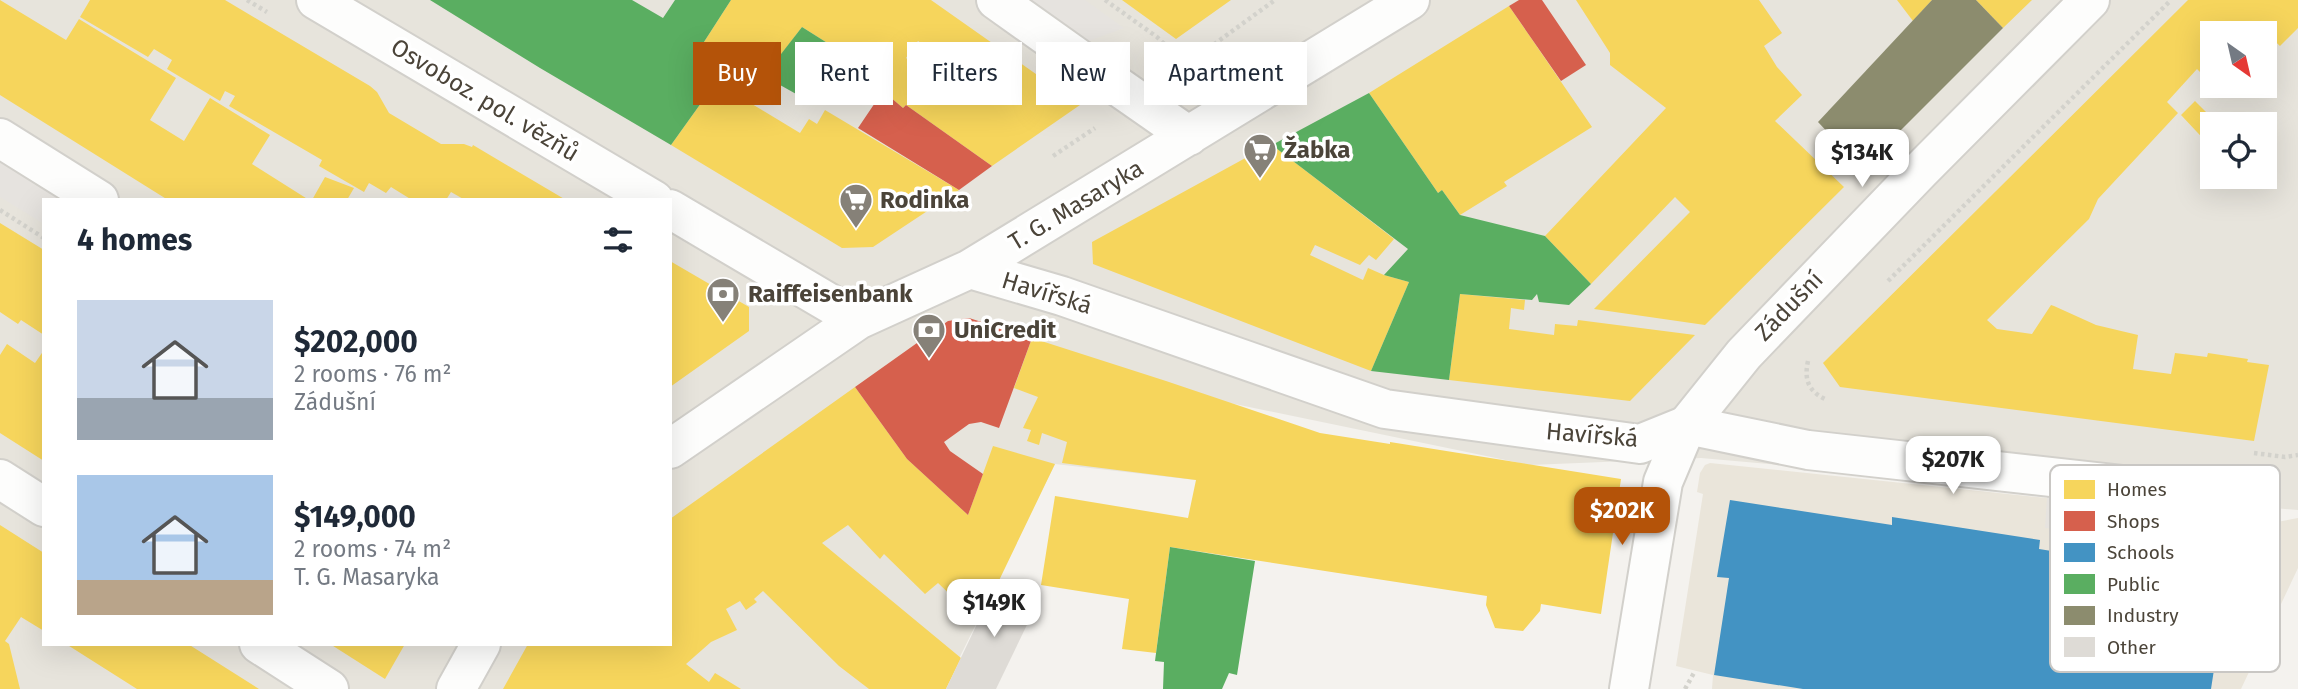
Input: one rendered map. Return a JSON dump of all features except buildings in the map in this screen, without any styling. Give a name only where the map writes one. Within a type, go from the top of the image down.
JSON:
[{"type":"street","name":"Osvoboz. pol. vězňů","points":[[316,0],[651,198]]},
{"type":"street","points":[[996,0],[1189,136]]},
{"type":"street","name":"T. G. Masaryka","points":[[672,448],[858,320],[971,269],[1409,0]]},
{"type":"street","name":"Zádušní","points":[[1629,689],[1663,482],[1686,425],[1744,354],[2090,0]]},
{"type":"street","points":[[0,138],[96,198]]},
{"type":"street","points":[[672,210],[858,320]]},
{"type":"street","name":"Havířská","points":[[971,269],[1062,296],[1385,409],[1640,444],[1686,425]]},
{"type":"street","points":[[1686,425],[1808,450],[2050,477]]},
{"type":"street","points":[[0,479],[42,506]]},
{"type":"street","points":[[261,646],[329,689]]},
{"type":"street","points":[[456,689],[480,646]]},
{"type":"path","points":[[1105,0],[1162,42]]},
{"type":"path","points":[[1217,42],[1275,0]]},
{"type":"path","points":[[1887,282],[2171,0]]},
{"type":"path","points":[[1052,157],[1144,96]]},
{"type":"path","points":[[0,211],[42,237]]},
{"type":"path","points":[[1808,360],[1805,371],[1813,392],[1823,399],[1835,400]]},
{"type":"path","points":[[2244,452],[2298,456]]},
{"type":"path","points":[[1685,689],[1695,671]]},
{"type":"shaded area","points":[[0,0],[2298,0],[2298,510],[2280,508],[2280,465],[2050,465],[2050,488],[1701,458],[1530,465],[1225,402],[1196,480],[1055,464],[944,689],[0,689]]},
{"type":"shaded area","points":[[1021,0],[1085,0],[1124,28],[1082,42]]},
{"type":"shaded area","points":[[0,156],[68,198],[42,198],[42,223],[0,197]]},
{"type":"shaded area","points":[[1710,463],[2050,498],[2050,672],[2249,672],[2241,689],[1712,689],[1713,675],[1676,666],[1703,494],[1697,492],[1700,473],[1705,465]]},
{"type":"shaded area","points":[[2047,497],[2050,497],[2050,529],[2045,528]]},
{"type":"shaded area","points":[[2298,518],[2298,568],[2280,606],[2280,521]]},
{"type":"place","name":"Žabka","points":[[1260,180]]},
{"type":"place","name":"Rodinka","points":[[856,230]]},
{"type":"place","name":"Raiffeisenbank","points":[[723,324]]},
{"type":"place","name":"UniCredit","points":[[929,360]]}]
